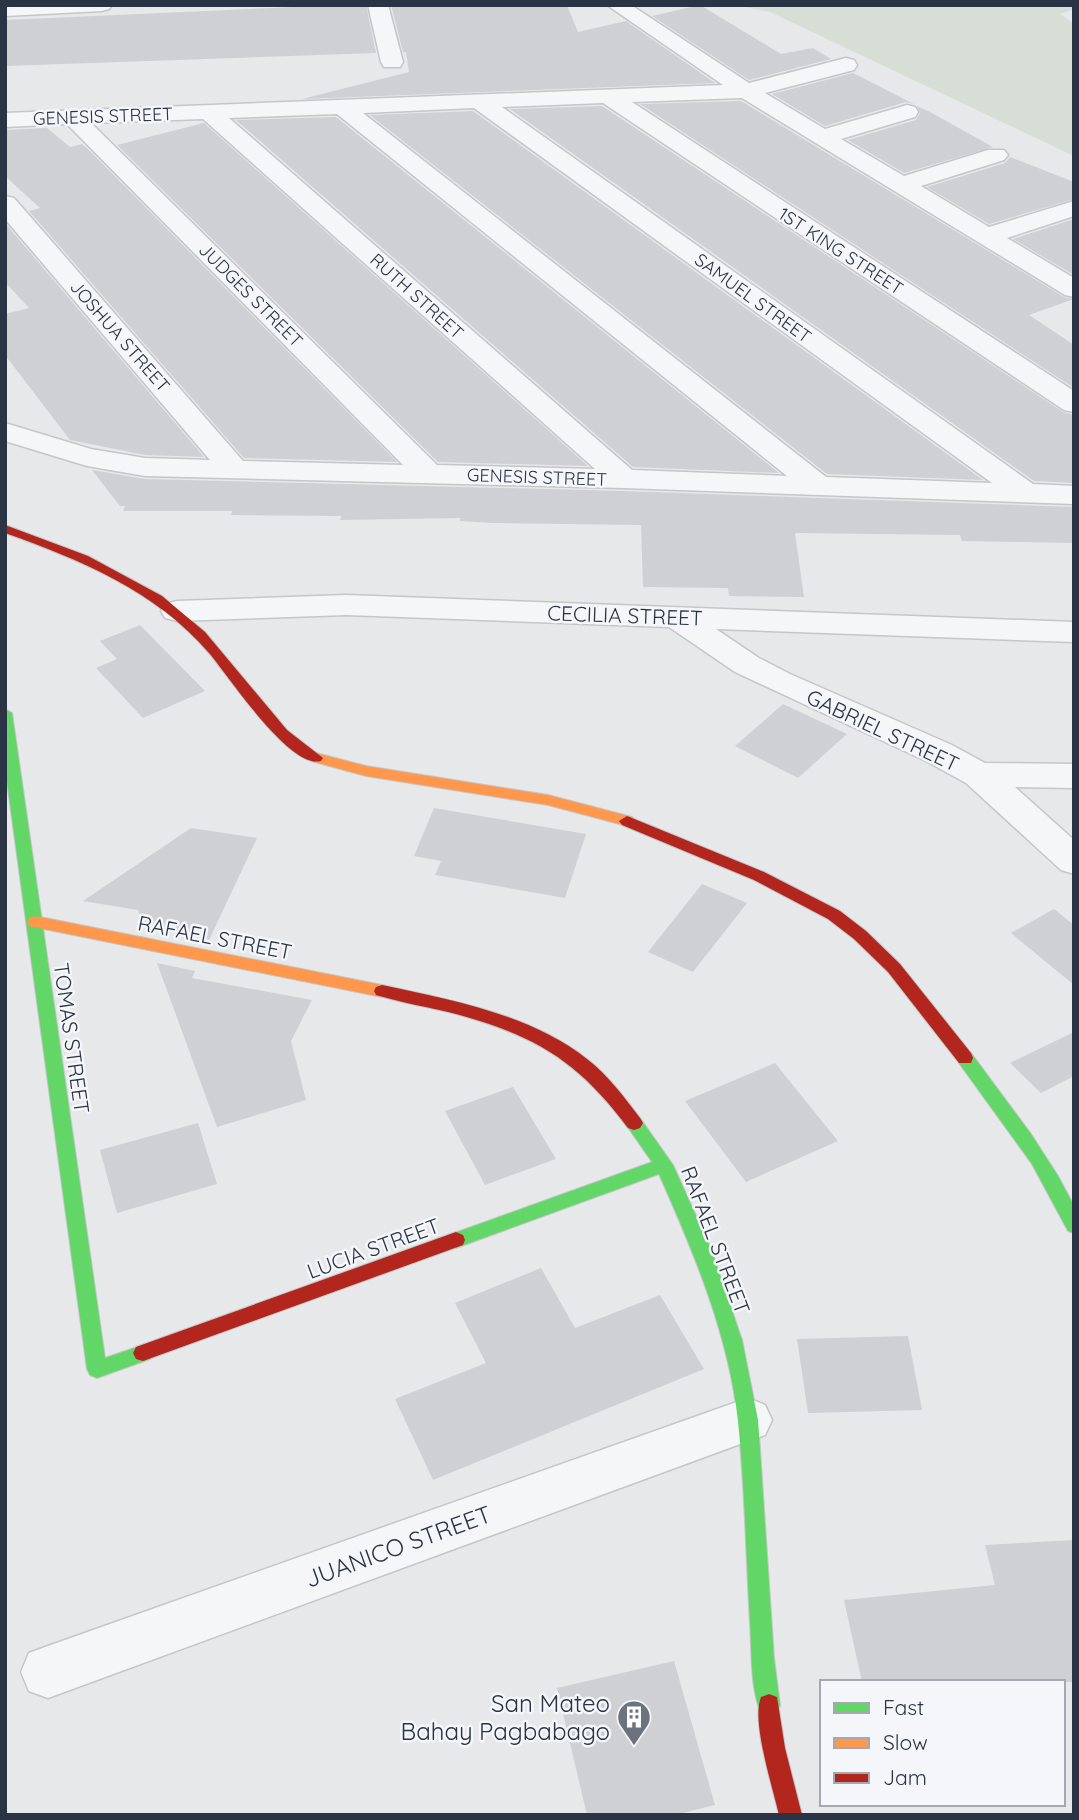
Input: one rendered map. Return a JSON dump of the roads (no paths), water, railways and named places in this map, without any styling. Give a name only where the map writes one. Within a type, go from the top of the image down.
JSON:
[{"type":"street","points":[[5,10],[102,5]]},
{"type":"street","points":[[378,5],[392,62]]},
{"type":"street","points":[[617,5],[746,91],[1074,289]]},
{"type":"street","name":"GENESIS STREET","points":[[5,120],[746,91],[846,65]]},
{"type":"street","name":"1ST KING STREET","points":[[609,97],[1074,404]]},
{"type":"street","name":"SAMUEL STREET","points":[[480,102],[1026,493]]},
{"type":"street","points":[[342,107],[817,485]]},
{"type":"street","points":[[822,137],[907,112]]},
{"type":"street","name":"RUTH STREET","points":[[210,113],[624,479]]},
{"type":"street","name":"JUDGES STREET","points":[[72,117],[429,474]]},
{"type":"street","points":[[901,185],[996,155]]},
{"type":"street","name":"JOSHUA STREET","points":[[5,203],[235,470]]},
{"type":"street","points":[[986,236],[1074,208]]},
{"type":"street","name":"GENESIS STREET","points":[[11,442],[145,467],[624,479],[1074,495]]},
{"type":"street","points":[[5,529],[95,563],[137,585],[177,611],[220,655],[281,733],[306,753],[363,771],[550,800],[604,812],[652,828],[824,909],[859,934],[891,967],[953,1042],[1036,1151],[1061,1193],[1074,1226]]},
{"type":"street","name":"CECILIA STREET","points":[[177,611],[346,605],[1074,632]]},
{"type":"street","name":"GABRIEL STREET","points":[[678,618],[747,665],[939,753],[979,775],[1074,862]]},
{"type":"street","name":"TOMAS STREET","points":[[5,713],[97,1369]]},
{"type":"street","points":[[979,775],[1074,776]]},
{"type":"street","name":"RAFAEL STREET","points":[[35,922],[455,1006],[525,1031],[573,1057],[610,1091],[664,1165],[702,1250],[732,1340],[748,1420],[763,1658],[774,1748],[791,1815]]},
{"type":"street","name":"LUCIA STREET","points":[[97,1369],[664,1165]]},
{"type":"street","name":"JUANICO STREET","points":[[48,1672],[748,1420]]},
{"type":"place","name":"San Mateo Bahay Pagbabago","points":[[634,1747]]}]
